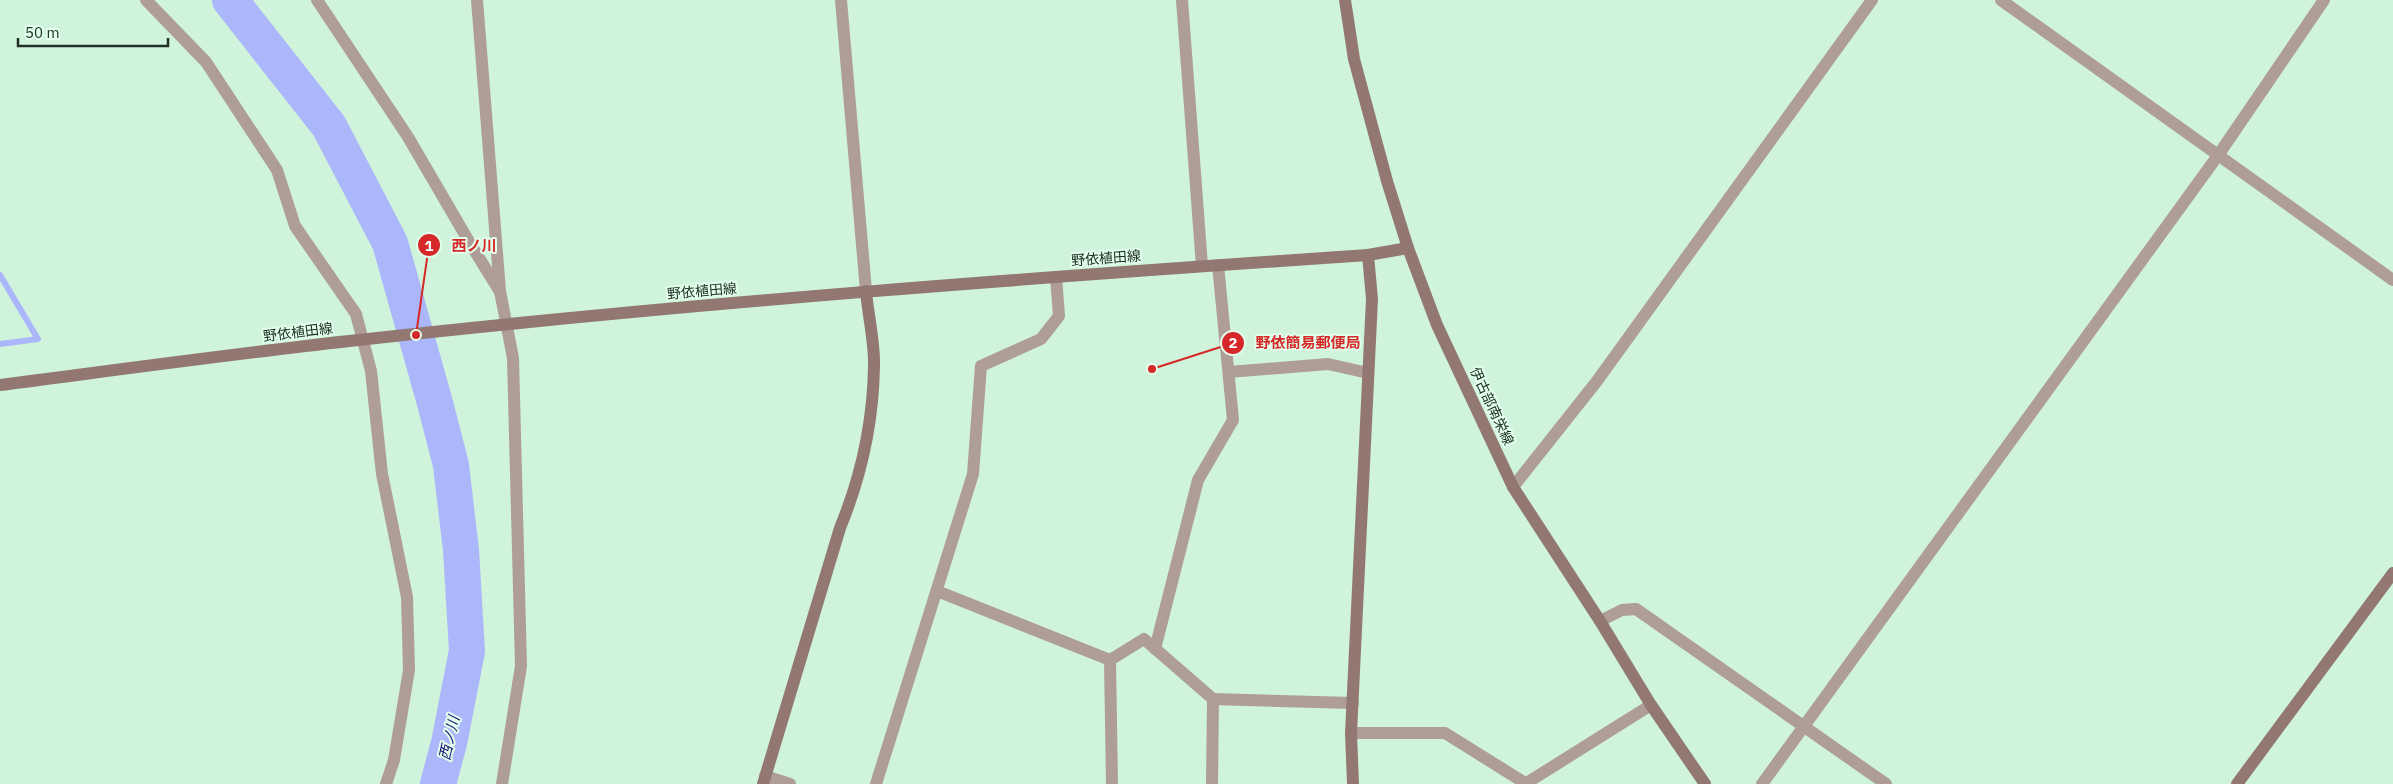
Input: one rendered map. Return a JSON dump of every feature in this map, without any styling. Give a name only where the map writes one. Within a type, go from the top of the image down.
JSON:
[{"type":"main road","name":"伊古部南栄線","points":[[1345,0],[1354,59],[1368,113],[1408,248],[1437,325],[1513,487],[1600,621],[1651,705],[1705,784]]},
{"type":"main road","name":"野依植田線","points":[[0,385],[348,341],[522,323],[866,290],[1368,255],[1408,248]]},
{"type":"main road","points":[[1354,784],[1351,733],[1372,299],[1368,255]]},
{"type":"main road","points":[[764,780],[868,435],[874,366],[866,290]]},
{"type":"main road","points":[[2237,784],[2393,573]]},
{"type":"street","points":[[146,0],[206,62],[277,170],[295,226],[356,314],[371,371],[382,474],[407,597],[409,670],[394,760],[386,784]]},
{"type":"street","points":[[317,0],[408,137],[470,245],[500,291]]},
{"type":"street","points":[[477,0],[500,291],[513,358],[521,666],[502,784]]},
{"type":"street","points":[[841,0],[866,290]]},
{"type":"street","points":[[1182,0],[1202,266]]},
{"type":"street","points":[[1513,487],[1597,381],[1872,0]]},
{"type":"street","points":[[2001,0],[2393,280]]},
{"type":"street","points":[[1762,784],[2219,154],[2324,0]]},
{"type":"street","points":[[1155,649],[1198,480],[1233,420],[1218,265]]},
{"type":"street","points":[[876,784],[973,474],[981,366],[1041,339],[1059,316],[1056,277]]},
{"type":"street","points":[[1229,372],[1328,364],[1368,373]]},
{"type":"street","points":[[937,592],[1110,660]]},
{"type":"street","points":[[1600,621],[1622,610],[1636,609],[1886,784]]},
{"type":"street","points":[[1110,660],[1144,639],[1213,699],[1353,703]]},
{"type":"street","points":[[1110,660],[1112,784]]},
{"type":"street","points":[[1212,784],[1213,699]]},
{"type":"street","points":[[1351,733],[1445,733],[1525,784],[1651,705]]},
{"type":"street","points":[[764,780],[790,784]]},
{"type":"waterway","name":"西ノ川","points":[[230,0],[329,126],[390,243],[435,403],[451,465],[461,550],[467,651],[449,743],[438,784]]},
{"type":"waterway","points":[[0,275],[38,339],[0,344]]},
{"type":"place","name":"西ノ川","points":[[416,335]]},
{"type":"place","name":"野依簡易郵便局","points":[[1152,369]]}]
